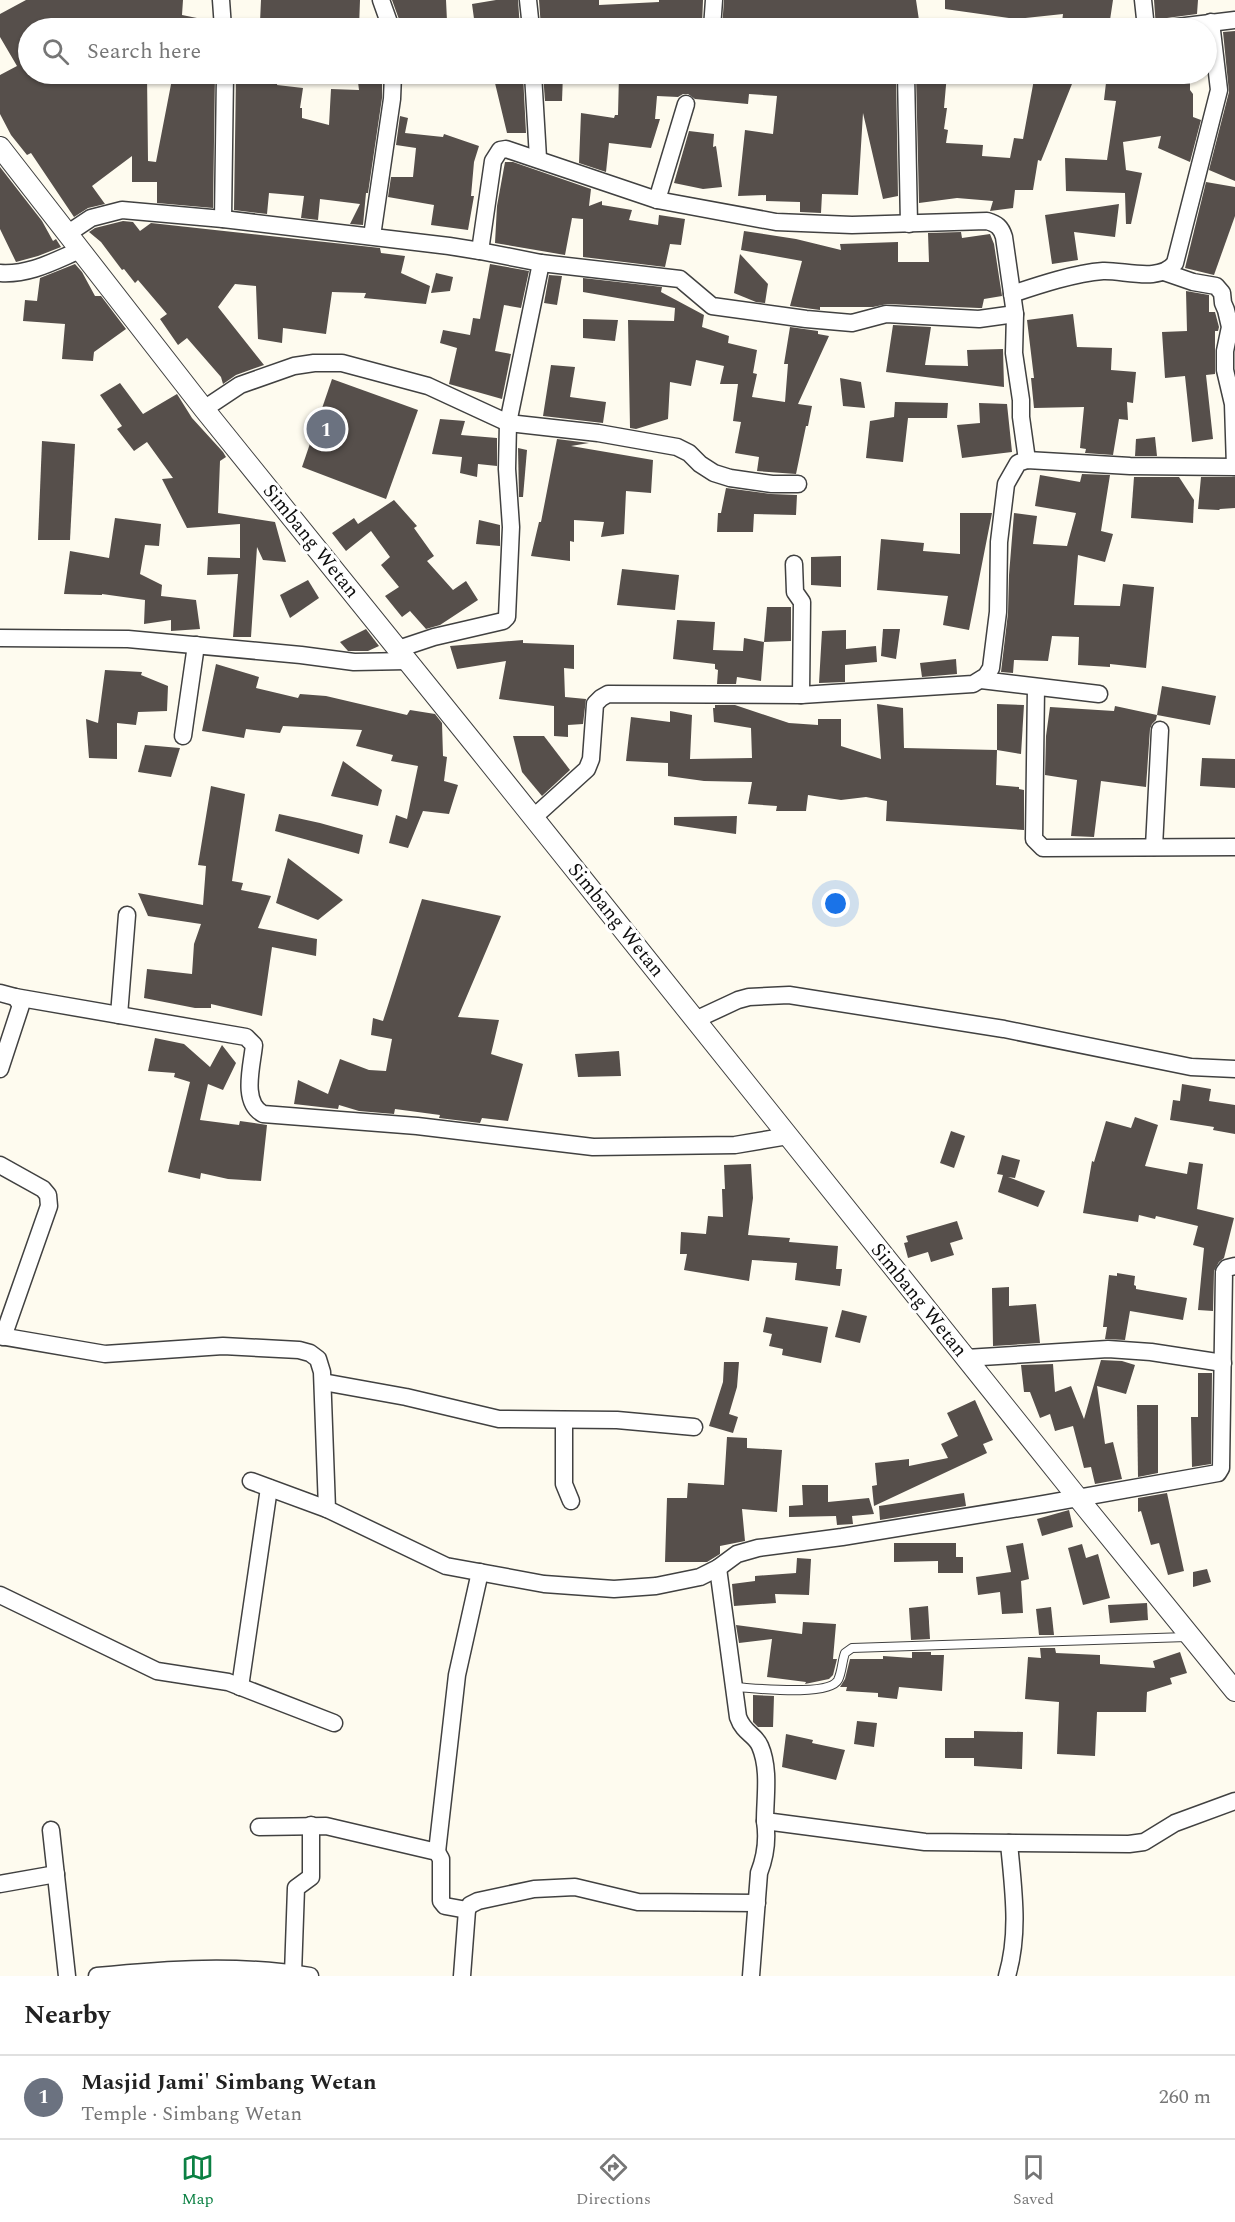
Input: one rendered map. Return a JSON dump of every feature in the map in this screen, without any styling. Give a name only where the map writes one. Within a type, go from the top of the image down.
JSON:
[{"type":"street","points":[[221,0],[222,18]]},
{"type":"street","points":[[381,0],[387,18]]},
{"type":"street","points":[[528,0],[530,18]]},
{"type":"street","points":[[713,18],[714,0]]},
{"type":"street","points":[[1143,0],[1145,18]]},
{"type":"street","points":[[1217,22],[1235,20]]},
{"type":"street","points":[[1012,294],[1044,284],[1103,271],[1154,274],[1164,272],[1175,263],[1219,90],[1217,73]]},
{"type":"street","points":[[223,219],[225,84]]},
{"type":"street","points":[[372,236],[393,84]]},
{"type":"street","points":[[534,84],[538,158]]},
{"type":"street","points":[[906,84],[909,224]]},
{"type":"street","points":[[657,200],[686,104]]},
{"type":"street","name":"Simbang Wetan","points":[[0,147],[204,409],[1235,1691]]},
{"type":"street","points":[[480,251],[495,155],[500,150],[506,149],[657,200],[776,222],[852,225],[987,221],[995,224],[1001,228],[1004,237],[1015,314],[1014,353],[1027,460]]},
{"type":"street","points":[[68,234],[91,218],[122,210],[372,236],[541,262],[680,279],[712,306],[806,319],[852,323],[886,315],[979,319],[1015,314]]},
{"type":"street","points":[[0,273],[21,273],[37,269],[80,250]]},
{"type":"street","points":[[0,638],[128,639],[354,662],[403,655],[422,640],[503,621],[507,617],[511,527],[507,469],[508,423],[541,262]]},
{"type":"street","points":[[534,817],[587,769],[591,759],[595,704],[608,694],[801,694],[973,684],[981,681],[991,668],[997,623],[999,543],[1006,484],[1018,462],[1027,460],[1130,466],[1235,466],[1233,404],[1225,370],[1225,351],[1230,327],[1222,303],[1222,293],[1216,286],[1193,282],[1164,272]]},
{"type":"street","points":[[204,409],[240,385],[294,366],[342,363],[428,386],[508,423],[598,433],[676,447],[689,453],[714,473],[730,478],[772,484],[798,484]]},
{"type":"street","points":[[794,564],[795,592],[802,602],[801,694]]},
{"type":"street","points":[[183,736],[196,645]]},
{"type":"street","points":[[981,681],[1099,694]]},
{"type":"street","points":[[1036,687],[1034,839],[1043,848],[1235,847]]},
{"type":"street","points":[[1154,847],[1160,730]]},
{"type":"street","points":[[119,1015],[127,915]]},
{"type":"street","points":[[7,995],[246,1037],[254,1045],[249,1098],[253,1107],[263,1114],[417,1126],[593,1147],[735,1145],[788,1136]]},
{"type":"street","points":[[0,1069],[21,1005],[7,995]]},
{"type":"street","points":[[695,1020],[748,997],[789,995],[1004,1029],[1191,1066],[1235,1069]]},
{"type":"street","points":[[0,1165],[43,1189],[48,1195],[49,1206],[2,1336],[105,1354],[223,1346],[299,1350],[310,1353],[318,1359],[323,1382],[327,1509]]},
{"type":"street","points":[[251,1481],[327,1509],[446,1566],[544,1584],[614,1589],[656,1586],[700,1577],[718,1568],[737,1554],[758,1548],[842,1537],[1211,1475],[1221,1471],[1224,1272],[1227,1268],[1235,1266]]},
{"type":"street","points":[[966,1358],[1102,1348],[1151,1352],[1222,1363]]},
{"type":"street","points":[[323,1382],[406,1397],[499,1419],[617,1420],[694,1427]]},
{"type":"street","points":[[564,1420],[564,1484],[571,1501]]},
{"type":"street","points":[[240,1687],[269,1488]]},
{"type":"street","points":[[718,1568],[734,1687],[742,1726],[760,1744],[766,1784],[767,1837],[765,1858],[759,1874],[751,1976]]},
{"type":"street","points":[[467,1910],[445,1906],[441,1902],[441,1859],[437,1852],[457,1675],[480,1572]]},
{"type":"street","points":[[0,1595],[157,1671],[219,1680],[334,1723]]},
{"type":"street","points":[[765,1821],[925,1842],[1110,1844],[1144,1842],[1174,1823],[1235,1801]]},
{"type":"street","points":[[97,1976],[172,1971],[247,1970],[301,1975],[296,1888],[311,1877],[311,1825]]},
{"type":"street","points":[[260,1827],[326,1826],[437,1852]]},
{"type":"street","points":[[51,1830],[67,1976]]},
{"type":"street","points":[[1007,1976],[1014,1942],[1015,1923],[1009,1843]]},
{"type":"street","points":[[0,1884],[56,1875]]},
{"type":"street","points":[[462,1976],[467,1910],[470,1905],[478,1901],[534,1890],[575,1887],[638,1902],[757,1903]]},
{"type":"lane","points":[[734,1687],[817,1690],[832,1686],[838,1680],[845,1653],[852,1648],[1191,1636]]},
{"type":"building","points":[[26,0],[183,0],[182,15],[197,18],[18,18],[18,84],[147,84],[148,161],[156,162],[171,84],[215,84],[213,208],[157,203],[157,182],[132,182],[132,156],[92,186],[105,204],[88,208],[74,217],[31,153],[27,155],[11,135],[0,114],[0,75],[17,66],[0,37],[0,14]]},
{"type":"building","points":[[261,0],[360,0],[359,18],[260,18]]},
{"type":"building","points":[[392,0],[446,0],[447,18],[399,18]]},
{"type":"building","points":[[496,0],[518,0],[519,18],[474,18],[472,4]]},
{"type":"building","points":[[539,0],[599,0],[599,5],[659,2],[659,0],[703,0],[702,18],[540,18]]},
{"type":"building","points":[[724,0],[916,0],[919,18],[723,18]]},
{"type":"building","points":[[945,0],[1113,0],[1110,18],[1062,18],[1063,14],[1009,18],[945,9]]},
{"type":"building","points":[[1154,0],[1198,0],[1197,14],[1155,18]]},
{"type":"building","points":[[1235,31],[1235,181],[1209,170],[1229,92],[1223,32]]},
{"type":"building","points":[[236,84],[277,84],[303,88],[300,108],[302,108],[302,118],[329,125],[331,89],[359,90],[358,84],[382,84],[382,98],[363,225],[350,224],[360,204],[320,199],[318,220],[301,218],[304,196],[269,193],[267,214],[234,210]]},
{"type":"building","points":[[495,84],[523,84],[526,133],[507,133]]},
{"type":"building","points":[[544,84],[563,84],[562,101],[545,101]]},
{"type":"building","points":[[619,84],[896,84],[898,196],[883,199],[863,113],[858,195],[822,194],[821,213],[800,212],[800,202],[766,201],[766,195],[738,196],[745,130],[773,134],[777,96],[749,94],[748,104],[695,99],[688,94],[678,97],[657,96],[655,119],[660,119],[651,148],[609,143],[606,172],[579,163],[581,113],[614,118],[618,115]]},
{"type":"building","points":[[916,84],[946,84],[944,108],[947,108],[944,129],[948,130],[946,143],[983,145],[982,156],[1010,158],[1014,138],[1023,139],[1033,84],[1072,84],[1041,161],[1038,160],[1033,190],[1015,190],[1013,208],[990,211],[993,201],[957,198],[919,203]]},
{"type":"building","points":[[1106,84],[1190,84],[1193,94],[1193,117],[1201,120],[1190,162],[1158,148],[1161,136],[1123,142],[1126,170],[1142,173],[1131,224],[1126,224],[1125,193],[1066,191],[1065,158],[1107,160],[1116,101],[1104,100]]},
{"type":"building","points":[[400,116],[408,118],[405,133],[443,137],[444,134],[479,146],[474,162],[471,196],[474,196],[468,230],[431,225],[434,205],[388,197],[391,177],[413,177],[416,148],[396,145]]},
{"type":"building","points":[[689,131],[714,134],[713,147],[716,146],[722,187],[703,189],[674,183]]},
{"type":"building","points":[[505,162],[513,162],[591,189],[589,206],[602,201],[602,205],[632,210],[629,220],[658,225],[659,215],[685,219],[681,245],[670,244],[665,267],[583,257],[583,219],[572,218],[565,255],[495,243],[497,206]]},
{"type":"building","points":[[0,167],[42,221],[53,241],[56,239],[61,247],[16,262],[0,229]]},
{"type":"building","points":[[1206,182],[1235,187],[1235,216],[1214,275],[1185,268]]},
{"type":"building","points":[[1119,204],[1115,237],[1074,232],[1078,260],[1052,264],[1045,215]]},
{"type":"building","points":[[123,221],[133,222],[140,231],[151,223],[380,248],[381,253],[405,256],[401,273],[430,286],[426,304],[364,298],[366,293],[332,292],[326,334],[283,328],[282,343],[258,339],[256,286],[235,284],[218,307],[264,365],[236,375],[223,384],[221,377],[187,338],[178,345],[160,319],[167,314],[138,280],[135,283],[101,242],[89,232],[95,228]]},
{"type":"building","points":[[744,231],[796,239],[841,250],[840,244],[898,242],[898,262],[929,262],[928,233],[961,232],[962,238],[990,234],[994,244],[1002,296],[984,299],[982,308],[887,304],[873,307],[820,307],[820,310],[790,306],[802,261],[741,250]]},
{"type":"building","points":[[740,254],[768,284],[765,303],[756,302],[734,293]]},
{"type":"building","points":[[75,264],[95,296],[101,296],[126,329],[94,352],[93,361],[62,359],[65,324],[23,321],[25,300],[37,301],[40,278]]},
{"type":"building","points":[[490,264],[529,271],[521,308],[504,305],[495,351],[511,354],[502,399],[449,384],[457,348],[440,343],[443,330],[470,335],[473,318],[480,319]]},
{"type":"building","points":[[436,273],[453,277],[450,291],[431,293]]},
{"type":"building","points":[[549,275],[562,276],[557,305],[544,303]]},
{"type":"building","points":[[583,278],[662,287],[661,292],[704,315],[702,327],[729,336],[728,343],[757,350],[753,373],[757,374],[752,397],[785,402],[788,364],[784,364],[790,327],[818,331],[818,334],[829,336],[798,404],[812,406],[796,474],[757,471],[759,457],[735,453],[741,422],[733,421],[738,384],[720,384],[724,366],[696,360],[691,386],[670,382],[668,419],[636,429],[630,428],[628,320],[674,321],[675,308],[583,292]]},
{"type":"building","points":[[1186,291],[1209,295],[1209,312],[1215,312],[1219,327],[1218,331],[1215,331],[1215,374],[1206,375],[1213,439],[1192,442],[1185,376],[1165,378],[1162,332],[1187,331]]},
{"type":"building","points":[[1073,314],[1077,347],[1112,348],[1111,370],[1136,372],[1133,403],[1127,402],[1128,420],[1119,419],[1113,455],[1085,453],[1086,449],[1080,448],[1084,407],[1034,408],[1031,378],[1034,378],[1027,320]]},
{"type":"building","points":[[583,319],[618,320],[615,341],[583,338]]},
{"type":"building","points":[[893,325],[931,327],[925,365],[968,366],[967,350],[1003,349],[1004,387],[886,372]]},
{"type":"building","points":[[551,365],[575,367],[570,397],[606,402],[603,423],[543,416]]},
{"type":"building","points":[[840,378],[861,382],[865,408],[843,406]]},
{"type":"building","points":[[332,379],[418,410],[386,499],[302,467]]},
{"type":"building","points":[[120,383],[143,414],[177,394],[192,418],[223,452],[226,457],[220,461],[218,513],[275,522],[286,562],[263,560],[257,547],[251,637],[233,637],[238,574],[207,575],[208,557],[240,558],[240,524],[187,528],[162,479],[173,478],[147,442],[134,451],[117,429],[122,426],[100,395]]},
{"type":"building","points":[[895,402],[948,403],[947,418],[908,418],[903,462],[866,458],[870,421],[894,417]]},
{"type":"building","points":[[979,403],[1007,404],[1012,452],[962,458],[957,425],[980,423]]},
{"type":"building","points":[[440,419],[465,421],[461,435],[497,438],[497,466],[478,464],[477,477],[460,473],[462,457],[432,454]]},
{"type":"building","points":[[1155,437],[1157,456],[1135,456],[1136,439]]},
{"type":"building","points":[[557,439],[589,443],[571,446],[653,460],[651,493],[626,491],[624,534],[601,537],[604,522],[574,520],[574,542],[570,541],[570,561],[531,556],[539,522],[541,522]]},
{"type":"building","points":[[42,441],[75,444],[70,540],[38,540]]},
{"type":"building","points":[[518,448],[527,450],[523,497],[519,497]]},
{"type":"building","points":[[1082,474],[1110,475],[1101,531],[1113,534],[1105,562],[1078,555],[1074,605],[1120,606],[1123,584],[1154,587],[1146,668],[1110,664],[1110,667],[1078,665],[1079,637],[1052,636],[1048,661],[1014,660],[1013,673],[1001,672],[1008,613],[1014,513],[1037,516],[1033,544],[1067,546],[1076,513],[1035,506],[1040,475],[1080,482]]},
{"type":"building","points":[[1134,477],[1179,477],[1194,500],[1193,523],[1131,518]]},
{"type":"building","points":[[1201,477],[1235,477],[1235,508],[1198,509]]},
{"type":"building","points":[[726,488],[797,495],[796,515],[754,514],[753,532],[717,532],[718,513],[721,513]]},
{"type":"building","points":[[394,500],[417,526],[414,528],[434,556],[427,561],[453,590],[466,581],[478,600],[440,625],[426,629],[410,611],[402,617],[385,596],[399,587],[381,565],[390,557],[371,531],[346,551],[332,533],[354,518],[358,524]]},
{"type":"building","points":[[960,513],[992,513],[969,630],[943,625],[948,596],[877,590],[881,539],[924,543],[923,551],[960,554]]},
{"type":"building","points":[[115,518],[161,524],[159,546],[145,545],[140,574],[162,585],[161,596],[196,600],[200,629],[171,631],[171,620],[144,624],[145,600],[102,594],[64,594],[70,551],[109,558]]},
{"type":"building","points":[[479,520],[500,525],[500,546],[476,544]]},
{"type":"building","points":[[841,556],[841,587],[811,585],[811,557]]},
{"type":"building","points":[[622,569],[679,575],[675,610],[617,605]]},
{"type":"building","points":[[308,580],[319,598],[290,618],[280,595]]},
{"type":"building","points":[[767,607],[791,607],[791,641],[764,642]]},
{"type":"building","points":[[677,620],[715,622],[713,650],[743,651],[744,638],[764,642],[761,681],[737,677],[736,684],[717,684],[718,670],[715,669],[715,664],[673,659]]},
{"type":"building","points":[[366,629],[379,646],[368,651],[348,651],[340,642]]},
{"type":"building","points":[[883,629],[900,629],[896,659],[881,656]]},
{"type":"building","points":[[846,630],[846,649],[876,646],[877,662],[845,665],[845,682],[819,683],[822,631]]},
{"type":"building","points":[[523,640],[523,643],[574,645],[574,669],[564,668],[565,697],[586,699],[583,724],[568,725],[568,737],[554,736],[554,706],[499,699],[506,661],[457,669],[450,646]]},
{"type":"building","points":[[956,659],[957,674],[922,677],[920,663]]},
{"type":"building","points":[[216,664],[259,677],[256,688],[298,698],[300,694],[326,696],[407,715],[410,710],[435,714],[442,723],[443,756],[447,757],[444,781],[458,785],[449,814],[423,811],[408,848],[389,843],[396,815],[407,819],[418,766],[391,761],[393,755],[356,746],[362,730],[283,726],[280,733],[246,729],[244,738],[202,731]]},
{"type":"building","points":[[105,670],[142,672],[141,675],[168,686],[167,711],[138,712],[136,725],[117,723],[117,759],[89,758],[86,719],[98,723]]},
{"type":"building","points":[[1162,686],[1216,696],[1210,725],[1157,715]]},
{"type":"building","points":[[877,704],[903,708],[904,748],[997,750],[996,785],[1019,787],[1024,790],[1024,830],[886,821],[887,801],[866,797],[841,800],[808,795],[806,811],[776,811],[777,806],[748,804],[752,782],[704,781],[668,776],[668,763],[626,761],[631,717],[670,722],[670,711],[692,715],[690,759],[752,758],[751,728],[714,722],[713,708],[715,705],[735,705],[789,723],[818,725],[818,719],[841,719],[841,746],[881,759]]},
{"type":"building","points":[[997,704],[1024,705],[1021,754],[997,750]]},
{"type":"building","points":[[1115,706],[1157,715],[1150,729],[1146,787],[1101,781],[1094,837],[1071,836],[1077,780],[1045,775],[1046,736],[1050,707],[1114,711]]},
{"type":"building","points":[[513,736],[544,736],[570,770],[542,796],[522,772]]},
{"type":"building","points":[[145,745],[180,748],[171,777],[138,772]]},
{"type":"building","points":[[1202,758],[1235,759],[1235,788],[1200,786]]},
{"type":"building","points":[[343,761],[382,790],[378,806],[331,796]]},
{"type":"building","points":[[211,786],[245,794],[232,881],[243,883],[241,890],[271,896],[258,928],[317,939],[316,956],[272,947],[262,1016],[211,1004],[211,1008],[195,1008],[144,998],[147,969],[192,974],[194,944],[201,924],[148,916],[138,893],[203,905],[206,866],[198,865]]},
{"type":"building","points":[[279,814],[363,835],[359,854],[275,831]]},
{"type":"building","points":[[737,816],[736,834],[674,825],[674,817]]},
{"type":"building","points":[[288,858],[343,900],[318,920],[276,903]]},
{"type":"building","points":[[422,899],[501,916],[458,1017],[499,1020],[491,1054],[523,1064],[508,1121],[482,1118],[480,1123],[395,1109],[394,1114],[359,1111],[339,1105],[338,1109],[294,1104],[298,1080],[328,1094],[340,1059],[369,1070],[386,1071],[392,1039],[371,1035],[373,1018],[383,1021]]},
{"type":"building","points":[[155,1038],[184,1044],[210,1067],[222,1045],[236,1063],[223,1090],[208,1084],[200,1120],[239,1125],[240,1121],[267,1125],[261,1181],[228,1179],[201,1173],[200,1179],[168,1172],[190,1082],[174,1077],[175,1073],[148,1071]]},
{"type":"building","points":[[619,1051],[621,1076],[578,1077],[575,1054]]},
{"type":"building","points":[[1182,1084],[1211,1089],[1209,1101],[1235,1105],[1235,1134],[1213,1130],[1214,1127],[1170,1120],[1173,1100],[1180,1101]]},
{"type":"building","points":[[1135,1117],[1158,1125],[1145,1166],[1187,1174],[1189,1162],[1203,1164],[1197,1209],[1234,1218],[1224,1258],[1214,1271],[1213,1311],[1198,1310],[1204,1248],[1193,1245],[1198,1226],[1156,1216],[1155,1219],[1139,1215],[1138,1222],[1083,1213],[1092,1161],[1094,1162],[1106,1121],[1131,1128]]},
{"type":"building","points":[[951,1131],[965,1136],[954,1168],[940,1163]]},
{"type":"building","points":[[1002,1155],[1020,1160],[1015,1178],[1008,1177],[1045,1191],[1038,1207],[998,1192],[1003,1175],[997,1174]]},
{"type":"building","points":[[751,1164],[753,1198],[748,1235],[790,1238],[789,1242],[838,1246],[836,1269],[842,1269],[840,1286],[795,1280],[797,1263],[752,1260],[749,1281],[684,1270],[687,1254],[680,1254],[681,1232],[706,1234],[708,1216],[723,1217],[724,1165]]},
{"type":"building","points":[[957,1221],[963,1239],[950,1243],[954,1255],[931,1262],[928,1252],[908,1258],[904,1243],[908,1242],[906,1236]]},
{"type":"building","points":[[1117,1273],[1135,1276],[1136,1289],[1187,1298],[1183,1320],[1130,1311],[1125,1340],[1105,1339],[1107,1327],[1103,1327],[1109,1275],[1117,1276]]},
{"type":"building","points":[[1009,1287],[1009,1306],[1036,1304],[1040,1343],[993,1346],[992,1288]]},
{"type":"building","points":[[842,1310],[867,1316],[860,1343],[835,1337]]},
{"type":"building","points":[[766,1317],[828,1327],[821,1363],[782,1355],[783,1349],[769,1346],[772,1334],[763,1332]]},
{"type":"building","points":[[1101,1360],[1122,1361],[1135,1365],[1126,1394],[1097,1386],[1105,1444],[1113,1442],[1122,1479],[1095,1484],[1091,1467],[1084,1468],[1073,1426],[1055,1431],[1050,1414],[1040,1418],[1030,1392],[1024,1392],[1021,1365],[1053,1364],[1055,1392],[1071,1386],[1084,1419]]},
{"type":"building","points":[[724,1362],[739,1362],[737,1387],[729,1414],[738,1417],[733,1433],[709,1426],[723,1382]]},
{"type":"building","points":[[1198,1373],[1212,1373],[1211,1464],[1192,1467],[1191,1417],[1198,1417]]},
{"type":"building","points":[[975,1400],[993,1440],[983,1444],[987,1453],[874,1506],[872,1486],[877,1485],[875,1463],[909,1459],[909,1466],[948,1458],[941,1444],[958,1436],[947,1413]]},
{"type":"building","points":[[1137,1405],[1158,1405],[1158,1473],[1138,1477]]},
{"type":"building","points":[[727,1437],[747,1438],[747,1448],[782,1450],[777,1512],[742,1509],[745,1541],[720,1546],[720,1554],[707,1562],[665,1562],[667,1498],[687,1498],[688,1483],[724,1485]]},
{"type":"building","points":[[802,1485],[828,1485],[828,1502],[869,1498],[874,1514],[852,1516],[853,1524],[837,1525],[836,1516],[789,1517],[789,1506],[803,1505]]},
{"type":"building","points":[[964,1493],[966,1506],[880,1520],[879,1506]]},
{"type":"building","points":[[1167,1493],[1184,1571],[1168,1575],[1159,1543],[1151,1545],[1141,1511],[1138,1512],[1138,1498]]},
{"type":"building","points":[[1069,1510],[1073,1527],[1042,1536],[1037,1519]]},
{"type":"building","points":[[894,1543],[956,1543],[956,1557],[963,1557],[963,1573],[938,1573],[938,1561],[894,1562]]},
{"type":"building","points":[[1023,1543],[1029,1579],[1021,1581],[1023,1613],[1002,1614],[1000,1592],[978,1595],[976,1577],[1011,1572],[1006,1546]]},
{"type":"building","points":[[1082,1544],[1086,1558],[1098,1554],[1110,1598],[1083,1605],[1068,1548]]},
{"type":"building","points":[[797,1558],[811,1559],[809,1595],[775,1594],[776,1603],[734,1606],[732,1584],[755,1581],[755,1576],[796,1573]]},
{"type":"building","points":[[1207,1569],[1211,1582],[1193,1587],[1193,1572]]},
{"type":"building","points":[[1147,1603],[1148,1620],[1110,1623],[1108,1605]]},
{"type":"building","points":[[928,1606],[930,1639],[911,1640],[909,1608]]},
{"type":"building","points":[[1051,1607],[1054,1635],[1039,1635],[1036,1609]]},
{"type":"building","points":[[803,1622],[836,1624],[833,1659],[837,1659],[833,1675],[829,1679],[805,1684],[806,1682],[767,1677],[772,1639],[739,1643],[736,1625],[802,1634]]},
{"type":"building","points":[[1040,1648],[1055,1648],[1056,1653],[1100,1655],[1100,1664],[1155,1668],[1153,1661],[1180,1652],[1187,1673],[1170,1678],[1172,1684],[1147,1692],[1146,1712],[1097,1712],[1095,1756],[1057,1754],[1059,1702],[1025,1699],[1028,1657],[1041,1658]]},
{"type":"building","points":[[912,1652],[944,1655],[942,1691],[899,1687],[897,1699],[878,1697],[878,1693],[846,1691],[847,1687],[840,1687],[845,1679],[850,1659],[883,1659],[883,1656],[912,1658]]},
{"type":"building","points":[[753,1695],[774,1696],[773,1727],[758,1727],[753,1722]]},
{"type":"building","points":[[857,1721],[877,1723],[874,1747],[854,1744]]},
{"type":"building","points":[[974,1731],[1023,1732],[1022,1769],[974,1766],[974,1758],[945,1758],[945,1738],[974,1738]]},
{"type":"building","points":[[786,1734],[813,1740],[812,1743],[845,1750],[836,1780],[782,1767]]},
{"type":"place","name":"Masjid Jami' Simbang Wetan","points":[[326,429]]}]
